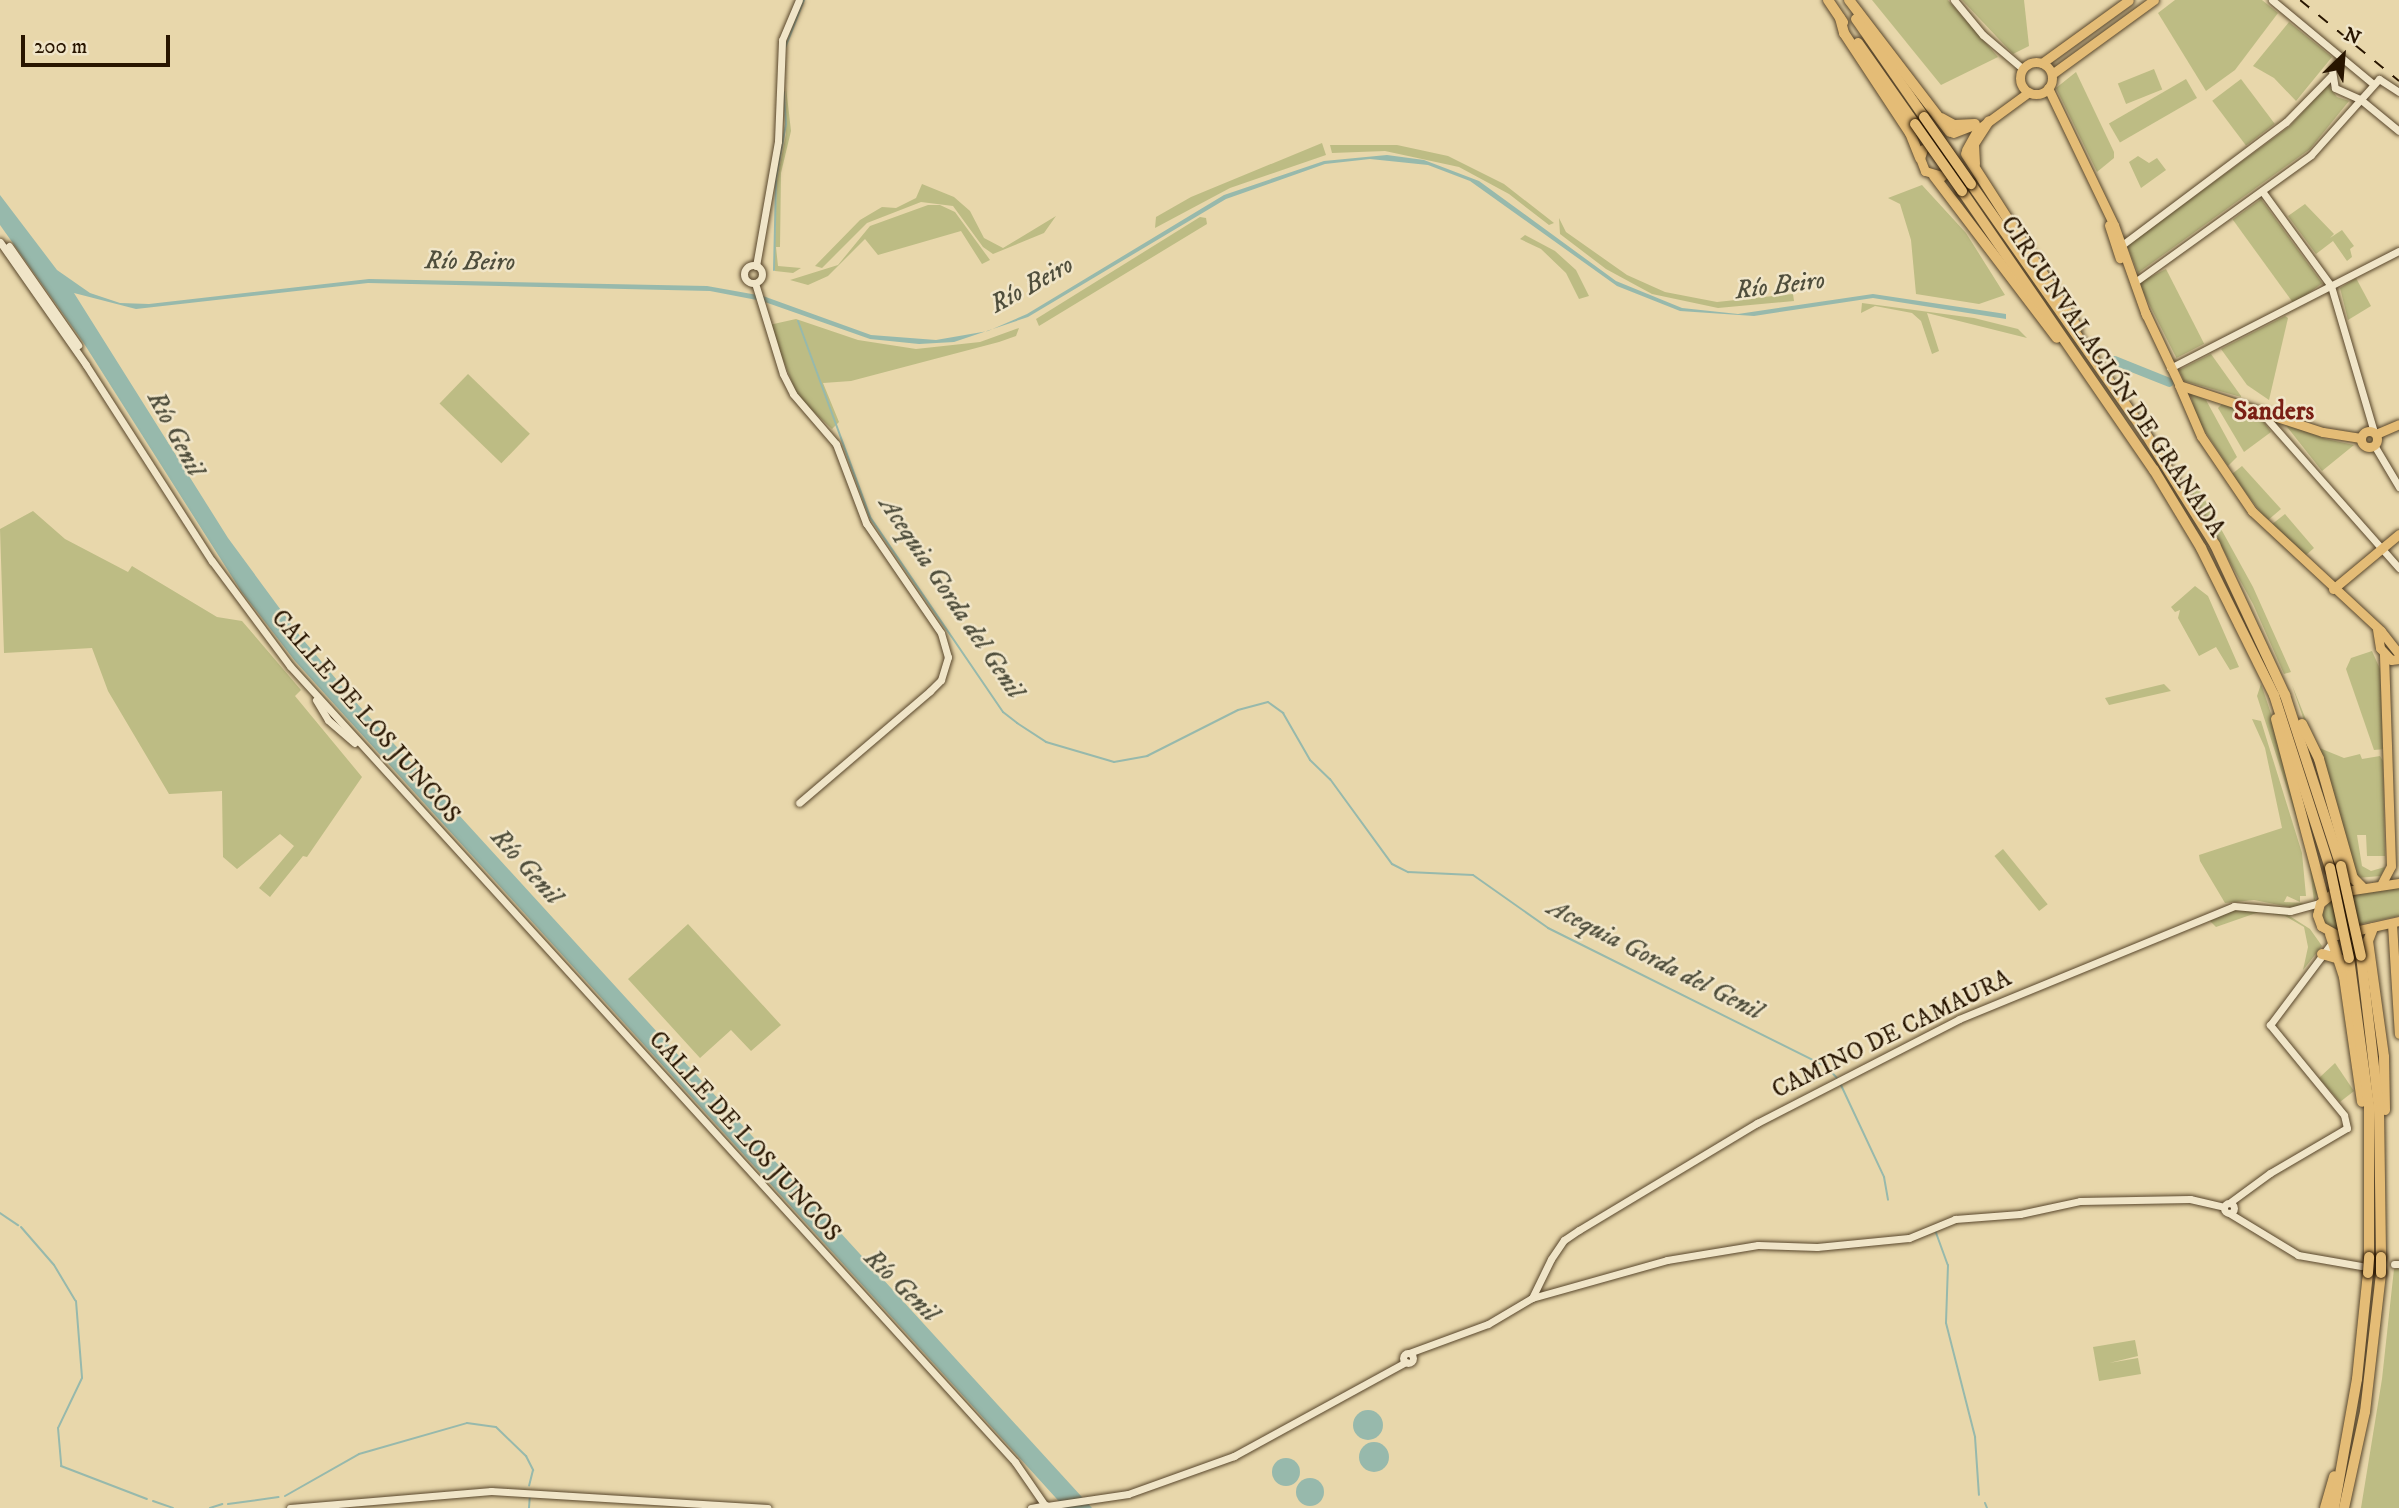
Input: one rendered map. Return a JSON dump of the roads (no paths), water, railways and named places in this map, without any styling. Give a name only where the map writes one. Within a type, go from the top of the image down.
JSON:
[{"type":"highway","name":"CIRCUNVALACIÓN DE GRANADA","points":[[1828,0],[1920,121]]},
{"type":"highway","name":"CIRCUNVALACIÓN DE GRANADA","points":[[1842,0],[2184,517],[2268,682],[2336,867]]},
{"type":"highway","points":[[1849,0],[1948,133]]},
{"type":"highway","points":[[1840,18],[1844,33],[1922,153]]},
{"type":"highway","points":[[1924,102],[1954,125],[1975,124]]},
{"type":"highway","points":[[1985,189],[1973,151],[1989,121]]},
{"type":"highway","points":[[1964,156],[2048,279],[2090,355]]},
{"type":"highway","points":[[1938,176],[2072,358],[2085,368]]},
{"type":"highway","name":"CIRCUNVALACIÓN DE GRANADA","points":[[1966,187],[2090,355],[2204,526],[2253,621],[2285,695],[2336,867],[2381,1151],[2381,1273],[2358,1452],[2344,1508]]},
{"type":"highway","points":[[2268,682],[2322,901]]},
{"type":"highway","points":[[2285,695],[2319,760],[2353,878],[2362,887]]},
{"type":"highway","points":[[2373,928],[2368,941],[2384,1071],[2386,1137],[2381,1151]]},
{"type":"highway","points":[[2332,935],[2350,957]]},
{"type":"highway","points":[[2322,954],[2350,957]]},
{"type":"highway","name":"CIRCUNVALACIÓN DE GRANADA","points":[[2333,1508],[2347,1441],[2366,1265],[2370,1138],[2350,957]]},
{"type":"highway","points":[[2325,1508],[2347,1441]]},
{"type":"highway","points":[[2351,1508],[2358,1452]]},
{"type":"main road","points":[[2048,88],[2029,92],[1977,130],[1964,156],[1948,133],[1975,124],[2015,92],[2023,69],[2042,63],[2129,0]]},
{"type":"main road","points":[[2146,315],[2123,241],[2108,217],[2048,88],[2052,74],[2154,0]]},
{"type":"main road","points":[[2042,63],[2052,74]]},
{"type":"main road","points":[[2021,81],[2029,92]]},
{"type":"main road","points":[[1922,153],[1925,171],[1938,176]]},
{"type":"main road","points":[[2108,217],[2123,266],[2221,469],[2252,511],[2376,628],[2398,659]]},
{"type":"main road","points":[[2123,241],[2123,266],[2135,282]]},
{"type":"main road","points":[[2184,391],[2257,408],[2323,432],[2370,432],[2399,424]]},
{"type":"main road","points":[[2370,432],[2374,445],[2365,446],[2370,432]]},
{"type":"main road","points":[[2333,589],[2399,534]]},
{"type":"main road","points":[[2382,883],[2391,866],[2388,676],[2384,642]]},
{"type":"main road","points":[[2385,653],[2398,659]]},
{"type":"main road","points":[[2388,676],[2398,659]]},
{"type":"main road","points":[[2389,739],[2395,753],[2399,882],[2362,887],[2322,901],[2317,918],[2332,935],[2396,922],[2399,1034]]},
{"type":"street","points":[[755,283],[762,275],[756,266],[778,141],[782,40],[799,0]]},
{"type":"street","points":[[1955,0],[1983,35],[2023,69]]},
{"type":"street","points":[[2272,0],[2373,84]]},
{"type":"street","points":[[2123,241],[2286,122],[2331,76],[2341,59]]},
{"type":"street","points":[[2331,76],[2340,93],[2360,99],[2399,131]]},
{"type":"street","points":[[2135,282],[2311,155],[2381,78],[2399,92]]},
{"type":"street","points":[[2262,191],[2331,286],[2370,432]]},
{"type":"street","name":"CALLE DE LOS JUNCOS","points":[[0,240],[46,293],[86,365],[212,561],[313,693],[328,720],[361,747],[1006,1452],[1047,1506]]},
{"type":"street","points":[[2170,368],[2399,251]]},
{"type":"street","points":[[756,266],[748,267],[744,274],[755,283],[788,384],[836,444],[866,523],[941,633],[948,657],[941,680],[930,691],[799,803]]},
{"type":"street","points":[[2273,416],[2280,431],[2399,568]]},
{"type":"street","points":[[2374,445],[2399,487]]},
{"type":"street","name":"CAMINO DE CAMAURA","points":[[1532,1298],[1551,1259],[1564,1240],[1579,1230],[1757,1123],[1959,1018],[2234,906],[2290,911],[2322,901]]},
{"type":"street","points":[[2229,1207],[2270,1172],[2347,1128],[2344,1115],[2270,1025],[2322,954],[2332,935]]},
{"type":"street","points":[[1033,1488],[1032,1507],[1059,1507],[1092,1496],[1146,1489],[1234,1456],[1390,1370],[1427,1346],[1488,1324],[1532,1298],[1667,1260],[1758,1245],[1817,1247],[1909,1238],[1955,1219],[2020,1214],[2080,1200],[2199,1200],[2229,1207],[2242,1222],[2298,1255],[2366,1265]]},
{"type":"street","points":[[290,1508],[438,1494],[532,1491],[767,1508]]},
{"type":"waterway","name":"Acequia Gorda del Genil","points":[[785,48],[804,0]]},
{"type":"waterway","name":"Acequia Gorda del Genil","points":[[774,270],[776,179],[786,124],[784,92]]},
{"type":"waterway","name":"Acequia Gorda del Genil","points":[[798,321],[870,517],[1003,712],[1017,723],[1046,742],[1114,762],[1147,756],[1238,710],[1268,702],[1283,713],[1310,760],[1330,779],[1392,864],[1408,872],[1473,875],[1548,928],[1827,1067],[1837,1078]]},
{"type":"waterway","name":"Río Beiro","points":[[2114,360],[2169,382]]},
{"type":"waterway","name":"Acequia Gorda del Genil","points":[[1840,1083],[1884,1177],[1888,1200]]},
{"type":"waterway","points":[[0,1213],[18,1225]]},
{"type":"waterway","points":[[21,1227],[54,1265],[75,1300]]},
{"type":"waterway","name":"Acequia Gorda del Genil","points":[[1935,1230],[1948,1265],[1946,1323],[1975,1437],[1979,1495]]},
{"type":"waterway","points":[[76,1301],[82,1378],[58,1428],[61,1466],[147,1499]]},
{"type":"waterway","points":[[285,1496],[359,1454],[467,1423],[496,1427],[526,1456],[533,1470],[529,1486]]},
{"type":"waterway","points":[[529,1508],[530,1495]]},
{"type":"waterway","points":[[228,1504],[279,1497]]},
{"type":"waterway","points":[[153,1501],[173,1508]]},
{"type":"waterway","name":"Acequia Gorda del Genil","points":[[1985,1503],[1987,1508]]},
{"type":"waterway","points":[[210,1508],[222,1504]]},
{"type":"railway","points":[[2300,0],[2399,81]]},
{"type":"district","name":"Sanders","points":[[2274,412]]},
{"type":"water label","name":"Río Genil","points":[[175,434]]},
{"type":"water label","name":"Río Genil","points":[[526,867]]},
{"type":"water label","name":"Río Genil","points":[[901,1286]]}]
